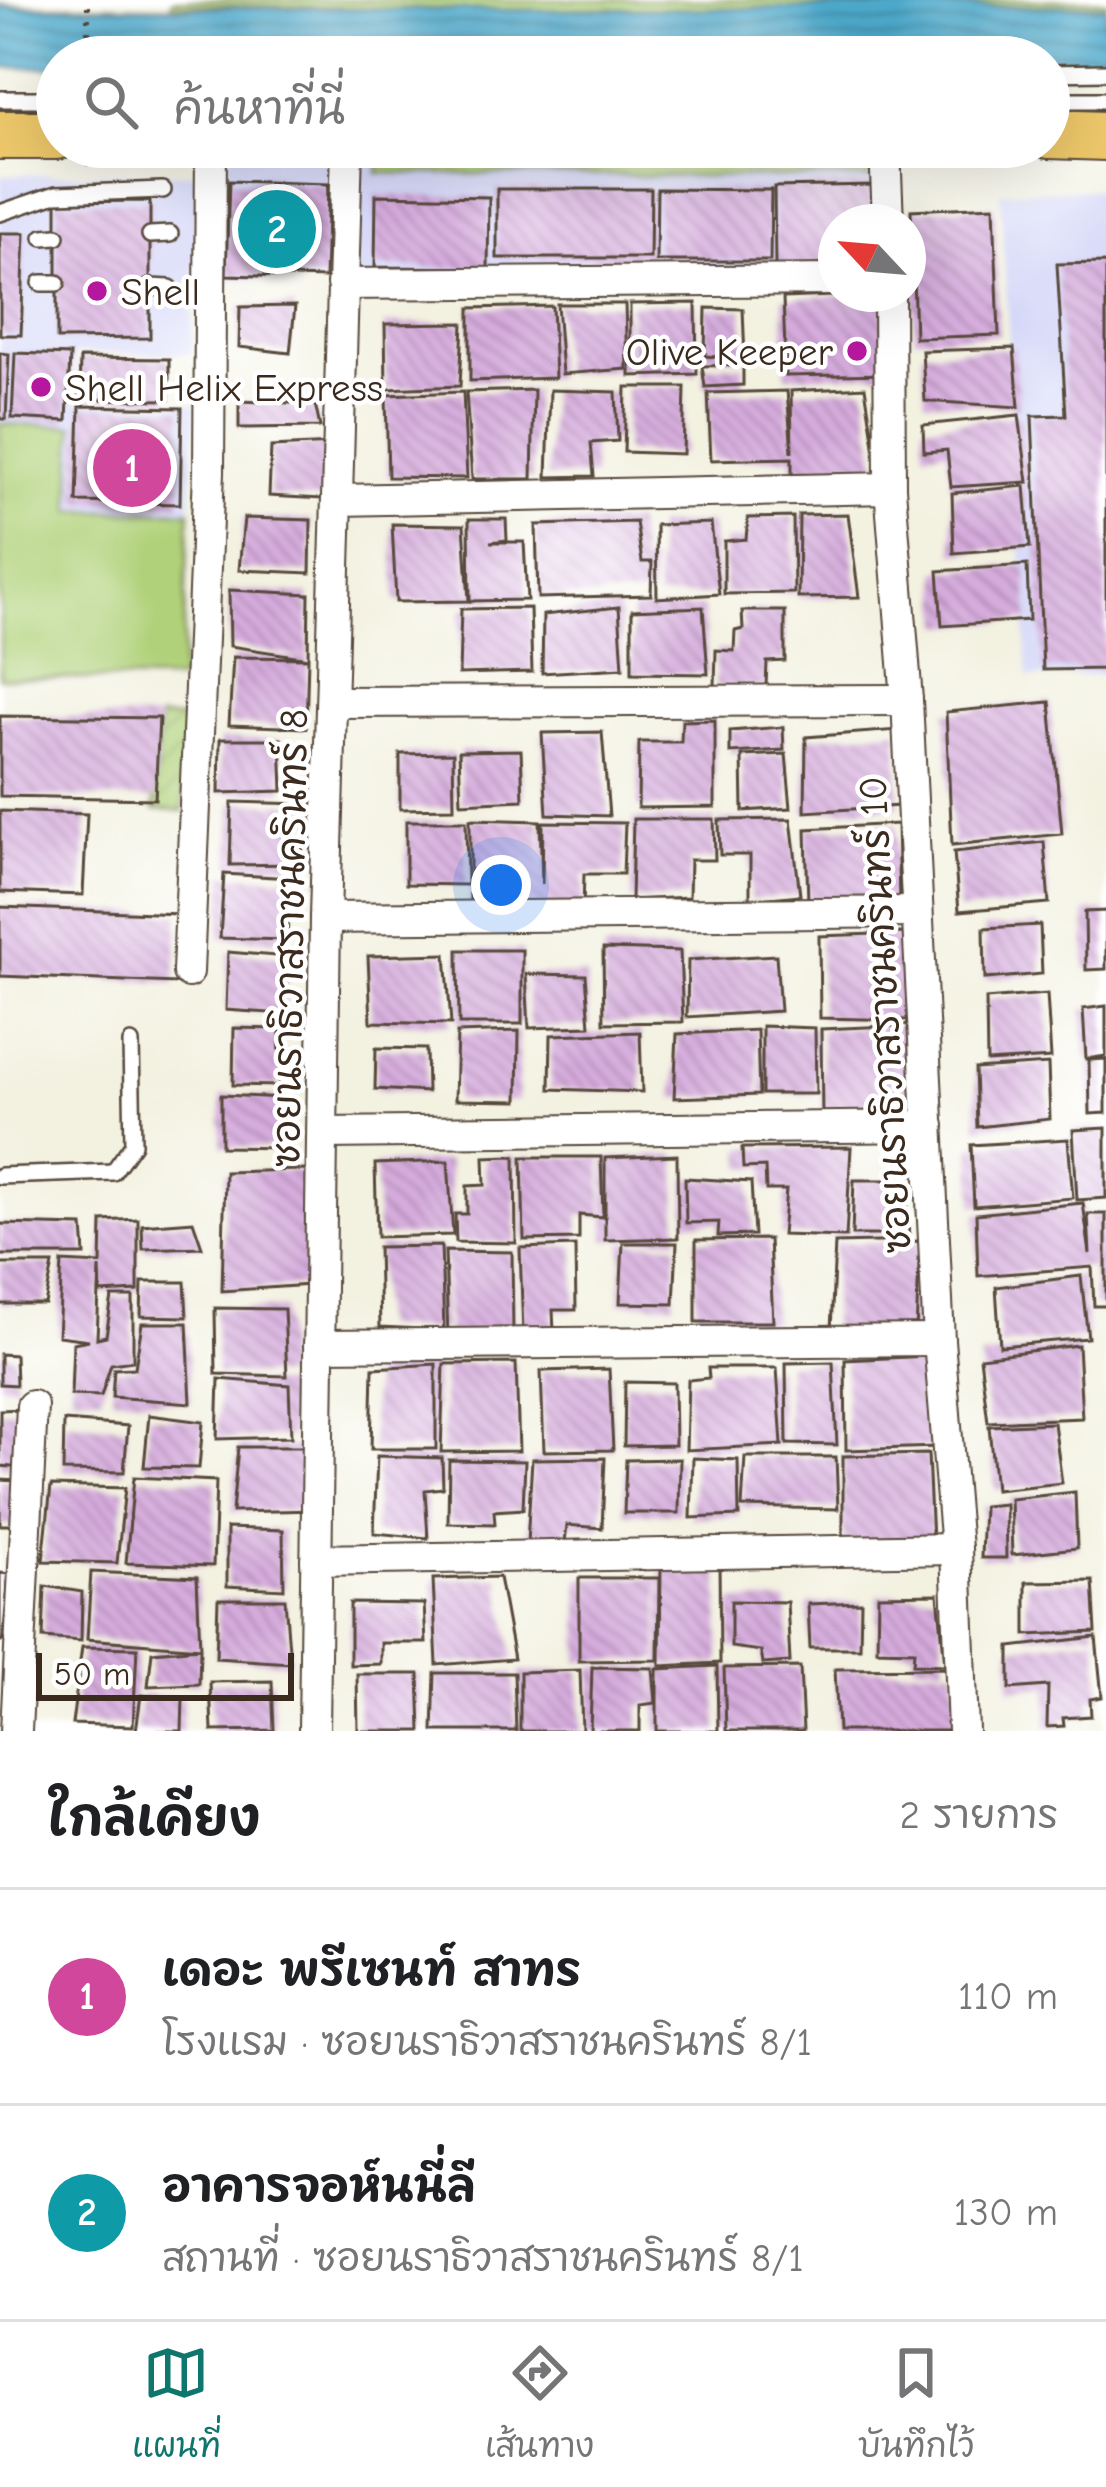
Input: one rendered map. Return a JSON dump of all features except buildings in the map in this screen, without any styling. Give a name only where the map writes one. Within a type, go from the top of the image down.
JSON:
[{"type":"main road","points":[[0,135],[36,135]]},
{"type":"main road","points":[[1070,135],[1106,136]]},
{"type":"street","points":[[188,972],[209,472],[212,168]]},
{"type":"street","name":"ซอยนราธิวาสราชนครินทร์ 8","points":[[314,1731],[325,918],[346,168]]},
{"type":"street","points":[[886,168],[887,204]]},
{"type":"street","points":[[342,284],[818,280]]},
{"type":"street","name":"ซอยนราธิวาสราชนครินทร์ 10","points":[[889,312],[890,488],[907,700],[963,1731]]},
{"type":"street","points":[[340,500],[890,488]]},
{"type":"street","points":[[332,702],[907,700]]},
{"type":"street","points":[[325,918],[917,912]]},
{"type":"street","points":[[324,1133],[929,1126]]},
{"type":"street","points":[[319,1345],[939,1340]]},
{"type":"street","points":[[16,1731],[32,1406]]},
{"type":"street","points":[[316,1560],[956,1550]]},
{"type":"lane","points":[[1070,73],[1106,72]]},
{"type":"lane","points":[[0,99],[36,99]]},
{"type":"lane","points":[[1070,100],[1106,100]]},
{"type":"lane","points":[[0,213],[56,194],[163,190]]},
{"type":"lane","points":[[150,235],[170,234]]},
{"type":"lane","points":[[150,287],[170,288]]},
{"type":"lane","points":[[0,1176],[112,1172],[133,1144],[131,1042]]},
{"type":"path","points":[[88,0],[88,36]]},
{"type":"shaded area","points":[[227,168],[879,168],[881,204],[818,204],[818,271],[223,279]]},
{"type":"shaded area","name":"Shell","points":[[198,173],[192,354],[74,353],[74,403],[196,404],[190,511],[71,511],[74,426],[0,424],[0,175]]},
{"type":"shaded area","points":[[1106,189],[1106,675],[1028,677],[1000,191]]},
{"type":"green space","points":[[172,0],[1106,0],[1106,5],[499,10],[171,5]]},
{"type":"green space","points":[[379,168],[868,168],[870,178],[378,173]]},
{"type":"green space","points":[[0,424],[74,426],[71,511],[190,511],[181,680],[0,678]]},
{"type":"green space","points":[[159,718],[185,719],[183,811],[154,810]]},
{"type":"water","points":[[0,5],[499,10],[1106,5],[1106,63],[1070,60],[1070,36],[36,36],[36,67],[0,68]]},
{"type":"place","name":"อาคารจอห์นนี่ลี","points":[[277,229]]},
{"type":"place","name":"Shell","points":[[97,291]]},
{"type":"place","name":"Olive Keeper","points":[[857,351]]},
{"type":"place","name":"Shell Helix Express","points":[[41,387]]},
{"type":"place","name":"เดอะ พรีเซนท์ สาทร","points":[[132,468]]}]
